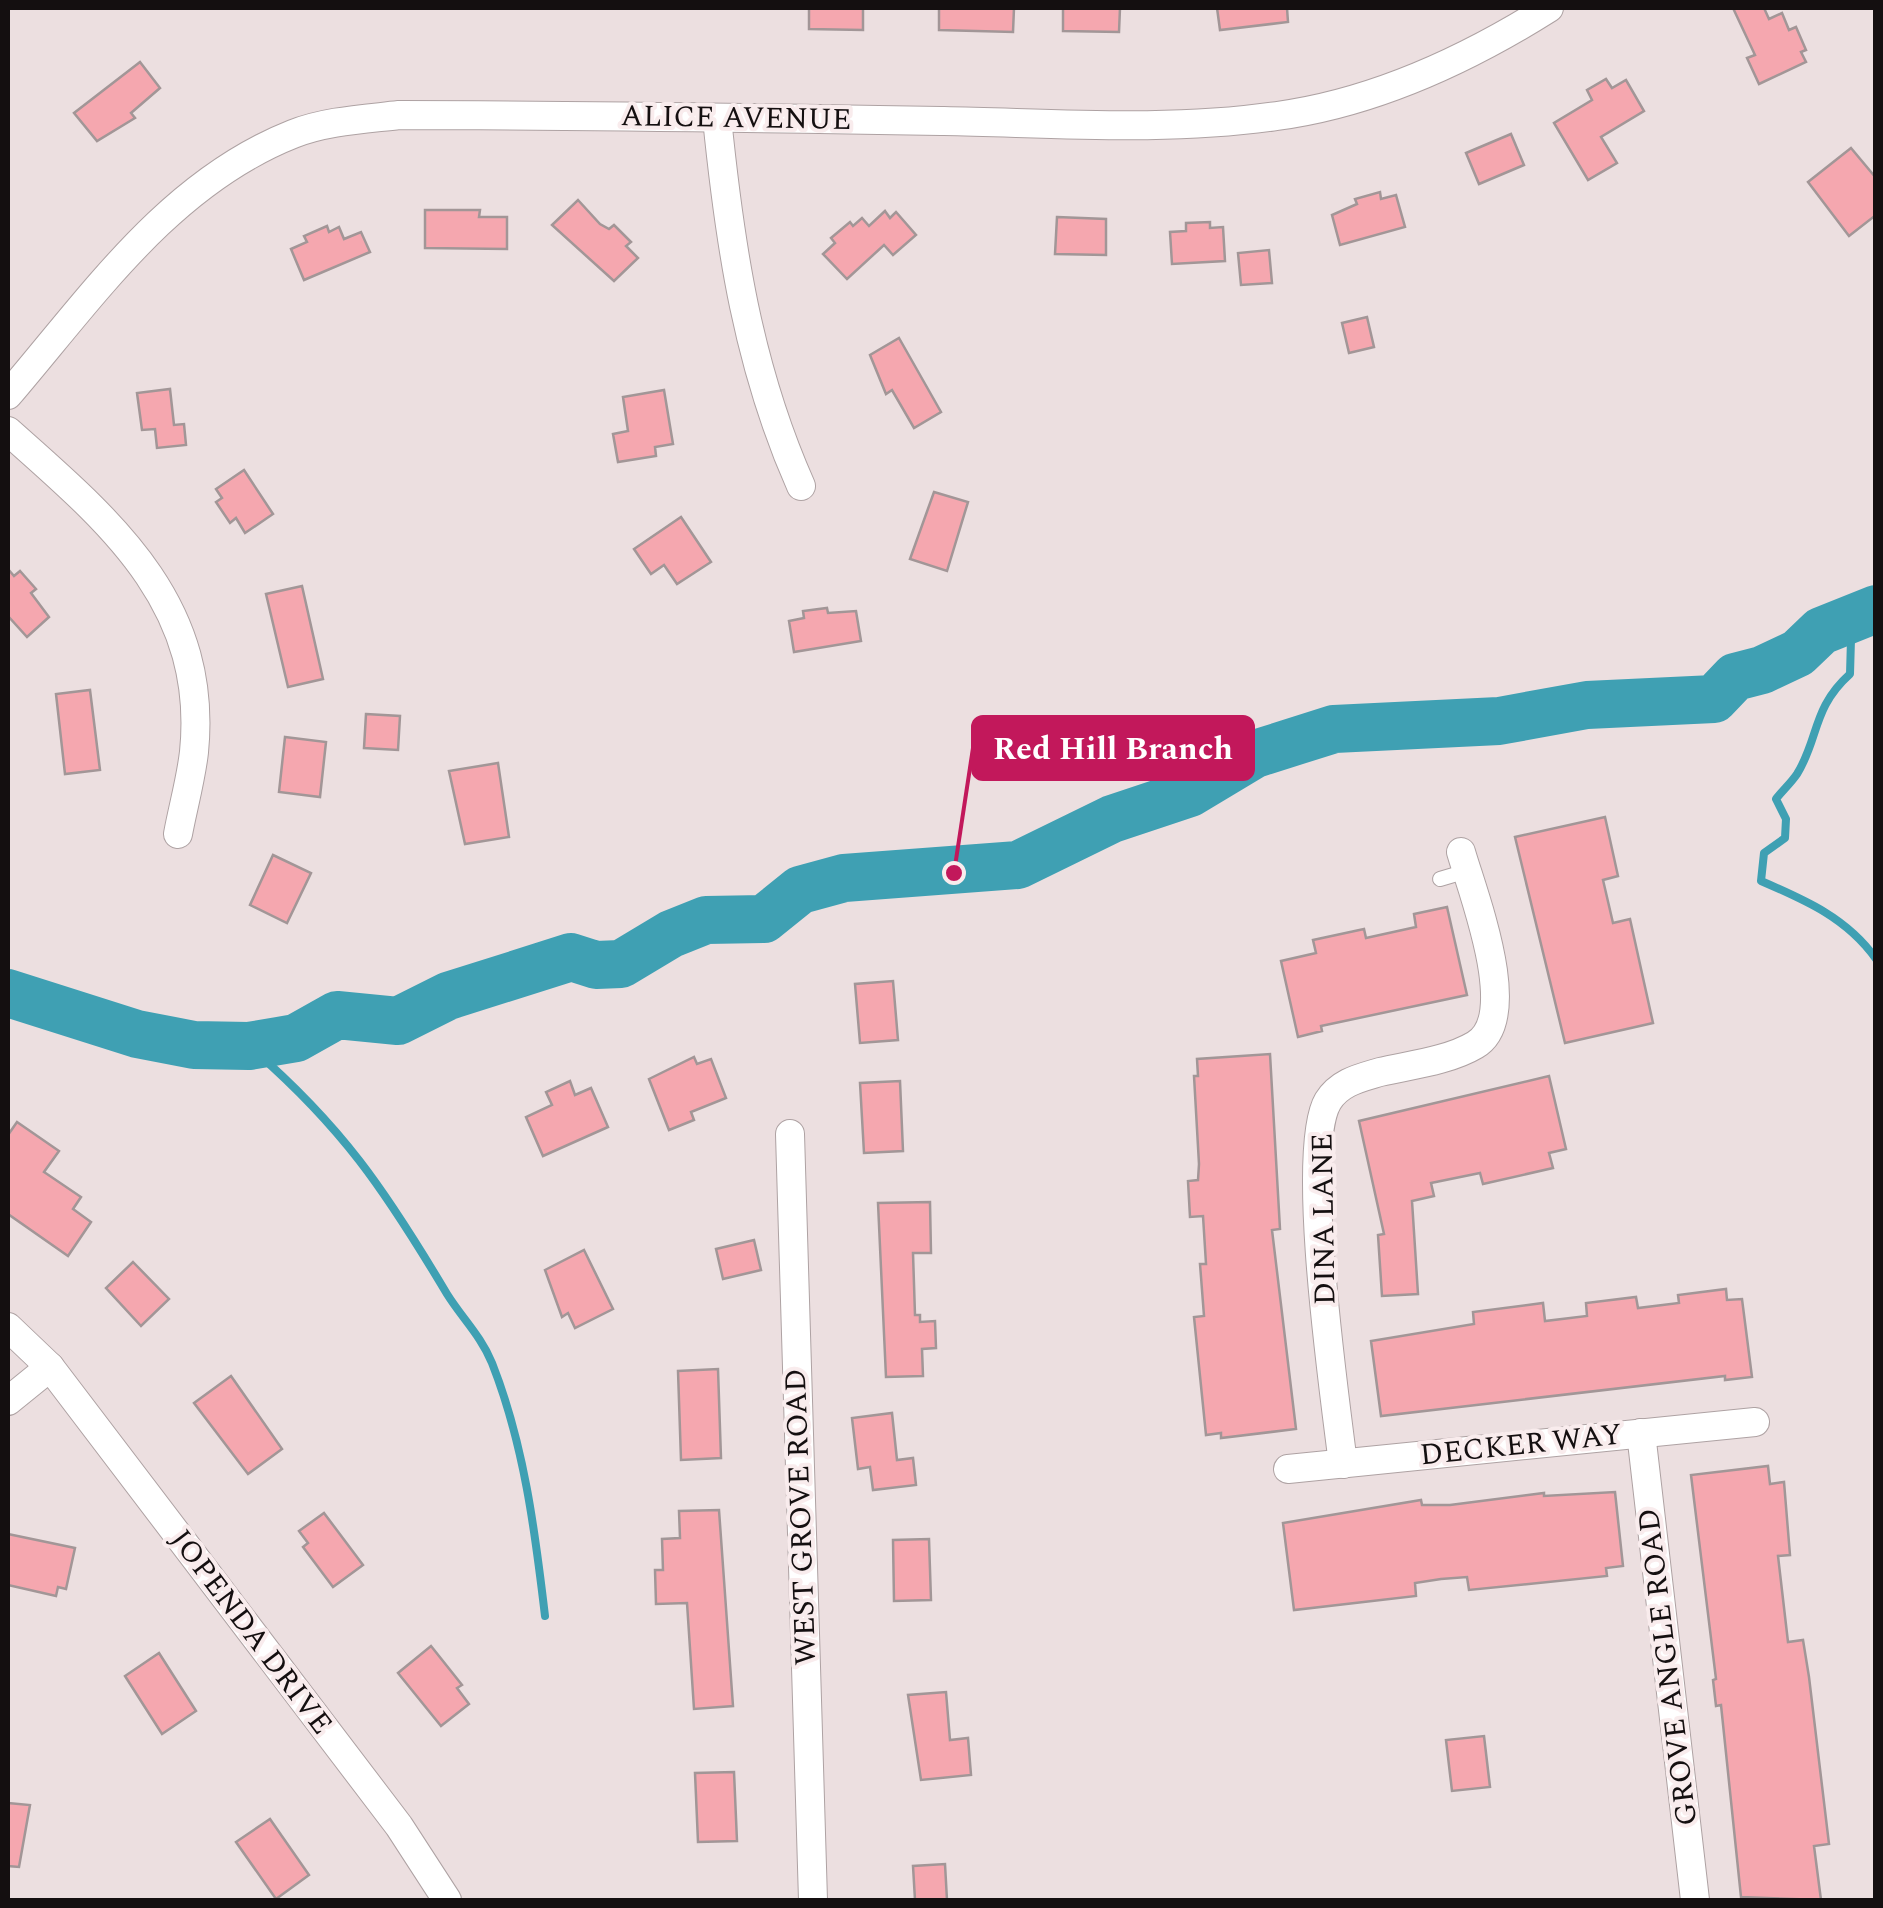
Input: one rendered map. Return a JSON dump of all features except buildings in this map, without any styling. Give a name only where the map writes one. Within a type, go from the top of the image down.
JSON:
[{"type":"street","name":"ALICE AVENUE","points":[[8,395],[168,211],[210,178],[296,132],[399,115],[1202,123],[1279,116],[1405,82],[1470,53],[1549,8]]},
{"type":"street","points":[[718,118],[730,241],[743,314],[775,428],[801,486]]},
{"type":"street","points":[[8,431],[109,521],[140,559],[164,600],[182,646],[194,696],[194,752],[178,834]]},
{"type":"street","name":"DINA LANE","points":[[1344,1464],[1322,1264],[1318,1138],[1326,1103],[1353,1079],[1456,1053],[1478,1044],[1491,1029],[1497,990],[1456,867]]},
{"type":"street","name":"WEST GROVE ROAD","points":[[790,1134],[812,1900]]},
{"type":"street","name":"JOPENDA DRIVE","points":[[8,1327],[50,1368],[399,1826],[447,1900]]},
{"type":"street","points":[[8,1400],[50,1368]]},
{"type":"street","name":"DECKER WAY","points":[[1288,1469],[1754,1422]]},
{"type":"street","name":"GROVE ANGLE ROAD","points":[[1641,1433],[1695,1900]]},
{"type":"waterway","points":[[8,993],[137,1034],[194,1045],[249,1046],[296,1038],[337,1015],[398,1021],[448,996],[571,957],[596,965],[621,964],[671,934],[706,920],[764,919],[800,890],[844,878],[1018,865],[1112,819],[1190,793],[1255,754],[1334,729],[1499,721],[1587,705],[1714,699],[1735,677],[1762,670],[1798,653],[1821,631],[1876,609]]},
{"type":"waterway","points":[[1864,612],[1858,635],[1851,639],[1850,674],[1829,699],[1804,761],[1776,799],[1786,819],[1785,838],[1764,853],[1761,881],[1838,921],[1876,959]]},
{"type":"waterway","points":[[249,1046],[310,1104],[360,1161],[488,1353],[520,1456],[545,1616]]},
{"type":"place","name":"Red Hill Branch","points":[[954,873]]}]
